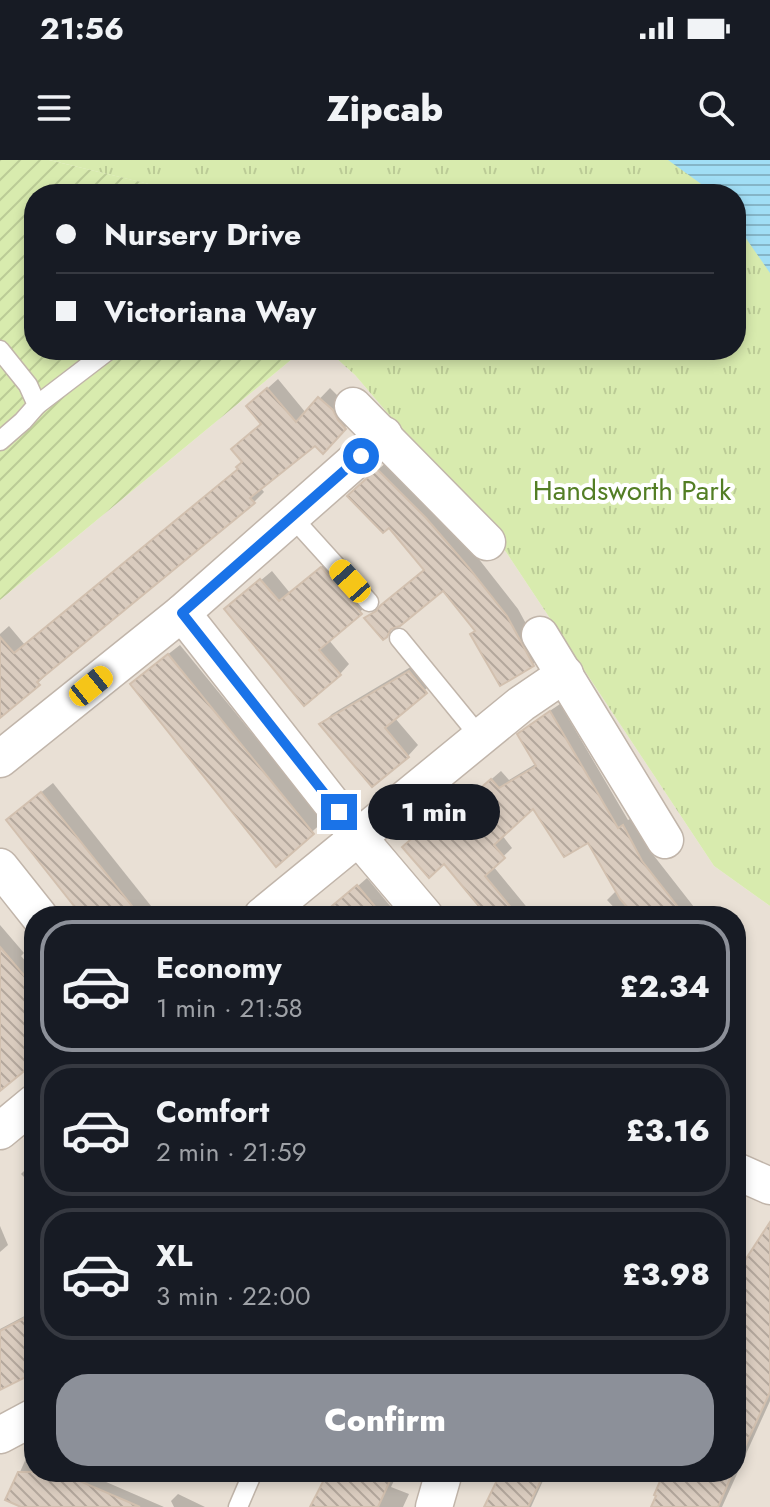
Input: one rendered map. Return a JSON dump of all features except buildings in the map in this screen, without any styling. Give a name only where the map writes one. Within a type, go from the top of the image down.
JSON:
[{"type":"street","points":[[353,406],[487,542]]},
{"type":"street","points":[[0,759],[182,613],[384,435]]},
{"type":"street","points":[[182,613],[358,837],[417,906]]},
{"type":"street","points":[[540,635],[665,840]]},
{"type":"street","points":[[274,906],[521,704],[565,674]]},
{"type":"street","points":[[0,867],[31,906]]},
{"type":"street","points":[[0,1131],[24,1111]]},
{"type":"street","points":[[746,1175],[770,1186]]},
{"type":"street","points":[[0,1435],[24,1422]]},
{"type":"street","points":[[434,1507],[441,1482]]},
{"type":"lane","points":[[0,350],[28,385],[37,405]]},
{"type":"lane","points":[[0,441],[37,405],[96,360]]},
{"type":"lane","points":[[292,517],[369,602]]},
{"type":"lane","points":[[399,638],[480,737]]},
{"type":"lane","points":[[238,1507],[249,1482]]},
{"type":"shaded area","points":[[291,360],[338,360],[355,375],[506,552],[714,866],[770,906],[770,1507],[0,1507],[0,600]]},
{"type":"green space","points":[[0,160],[49,160],[149,184],[24,184],[24,360],[291,360],[0,600]]},
{"type":"green space","name":"Handsworth Park","points":[[49,160],[770,160],[770,906],[714,866],[506,552],[355,375],[338,360],[746,360],[746,184],[149,184]]},
{"type":"water","points":[[668,160],[770,160],[770,273],[746,238],[746,184],[701,184]]},
{"type":"route","points":[[339,812],[182,613],[361,456]]}]
